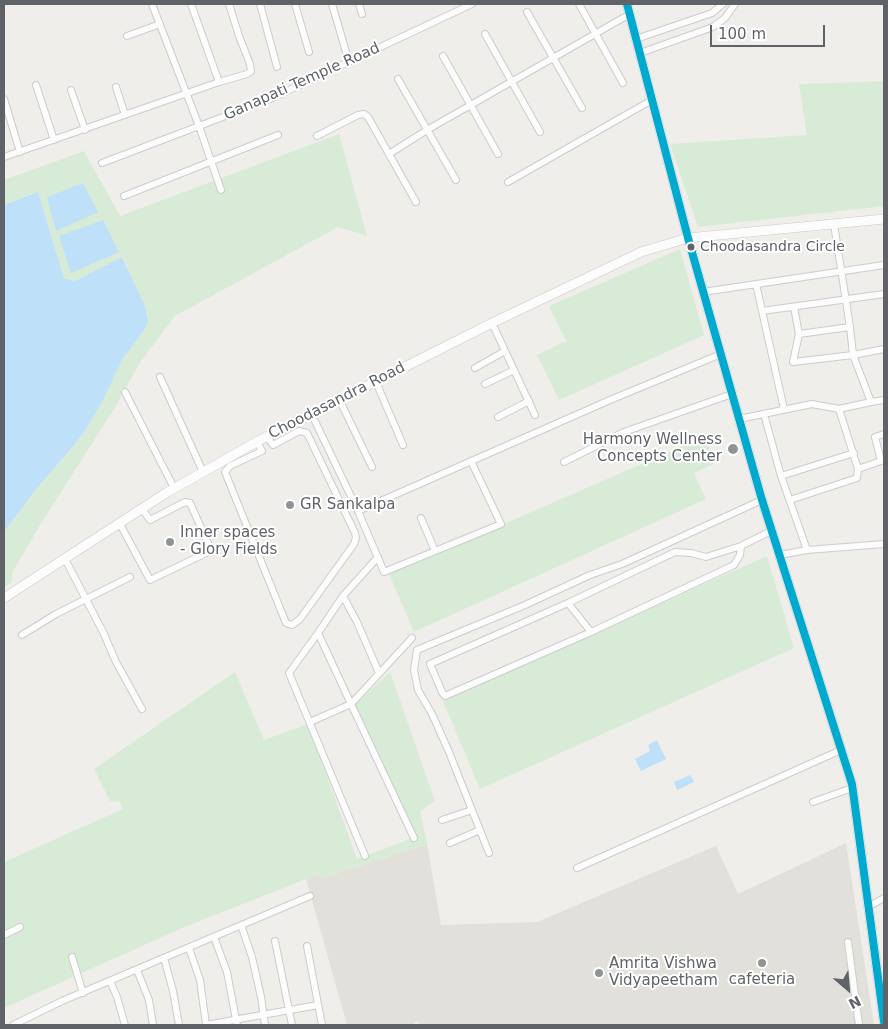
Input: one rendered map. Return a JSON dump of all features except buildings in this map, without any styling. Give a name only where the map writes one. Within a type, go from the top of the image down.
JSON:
[{"type":"main road","points":[[627,4],[688,238],[762,500],[852,788],[884,1022]]},
{"type":"main road","name":"Choodasandra Road","points":[[4,598],[65,559],[122,528],[142,509],[174,488],[257,442],[492,323],[641,252],[688,238],[884,219]]},
{"type":"street","points":[[152,4],[199,126],[221,190]]},
{"type":"street","points":[[191,4],[219,82]]},
{"type":"street","points":[[4,157],[247,74],[251,71],[230,4]]},
{"type":"street","points":[[260,4],[277,67]]},
{"type":"street","points":[[295,4],[309,52]]},
{"type":"street","points":[[332,4],[349,62]]},
{"type":"street","points":[[359,4],[362,14]]},
{"type":"street","name":"Ganapati Temple Road","points":[[102,163],[270,99],[472,4]]},
{"type":"street","points":[[579,4],[623,83]]},
{"type":"street","points":[[636,40],[712,13],[723,4]]},
{"type":"street","points":[[640,53],[713,28],[725,18],[735,4]]},
{"type":"street","points":[[527,12],[582,108]]},
{"type":"street","points":[[712,13],[719,23]]},
{"type":"street","points":[[389,154],[427,130],[630,14]]},
{"type":"street","points":[[127,36],[160,24]]},
{"type":"street","points":[[485,34],[540,132]]},
{"type":"street","points":[[443,56],[498,154]]},
{"type":"street","points":[[398,79],[456,180]]},
{"type":"street","points":[[36,85],[54,140]]},
{"type":"street","points":[[116,87],[125,115]]},
{"type":"street","points":[[71,90],[85,130]]},
{"type":"street","points":[[4,99],[20,152]]},
{"type":"street","points":[[508,182],[652,100]]},
{"type":"street","points":[[317,136],[358,115],[364,114],[368,117],[416,202]]},
{"type":"street","points":[[124,196],[278,135]]},
{"type":"street","points":[[834,224],[853,355],[871,402]]},
{"type":"street","points":[[703,292],[884,265]]},
{"type":"street","points":[[756,284],[784,409]]},
{"type":"street","points":[[762,311],[884,294]]},
{"type":"street","points":[[794,307],[799,334],[794,362],[853,355],[884,349]]},
{"type":"street","points":[[492,323],[535,415]]},
{"type":"street","points":[[799,334],[850,327]]},
{"type":"street","points":[[475,368],[505,351]]},
{"type":"street","points":[[358,511],[610,400],[721,354]]},
{"type":"street","points":[[485,384],[514,370]]},
{"type":"street","points":[[160,377],[203,472]]},
{"type":"street","points":[[376,382],[403,445]]},
{"type":"street","points":[[125,392],[174,488]]},
{"type":"street","points":[[564,462],[624,432],[732,394]]},
{"type":"street","points":[[340,400],[372,466]]},
{"type":"street","points":[[498,417],[529,400]]},
{"type":"street","points":[[739,419],[812,404],[839,410],[884,400]]},
{"type":"street","points":[[790,500],[858,478],[854,453],[845,432],[839,410]]},
{"type":"street","points":[[764,414],[781,476],[807,550]]},
{"type":"street","points":[[312,415],[358,511],[384,572],[501,524],[471,461]]},
{"type":"street","points":[[299,431],[307,433],[355,532],[356,538],[354,544],[300,620],[292,625],[286,623],[225,472],[230,466],[272,445],[299,431]]},
{"type":"street","points":[[858,469],[883,461],[875,437],[884,434]]},
{"type":"street","points":[[267,437],[272,445]]},
{"type":"street","points":[[257,442],[262,451]]},
{"type":"street","points":[[781,476],[854,453]]},
{"type":"street","points":[[489,852],[449,752],[432,714],[418,690],[414,670],[417,650],[525,605],[590,575],[622,564],[762,500]]},
{"type":"street","points":[[122,528],[150,580],[208,552],[208,543],[190,502],[185,502],[150,520],[142,509]]},
{"type":"street","points":[[421,518],[435,551]]},
{"type":"street","points":[[741,546],[740,555],[734,565],[591,632],[445,696],[443,694],[430,664],[568,603],[675,552],[706,557],[741,546],[772,531]]},
{"type":"street","points":[[780,556],[807,550],[884,544]]},
{"type":"street","points":[[365,856],[289,673],[344,596],[378,557]]},
{"type":"street","points":[[65,559],[116,662],[142,709]]},
{"type":"street","points":[[22,635],[56,614],[130,577]]},
{"type":"street","points":[[344,596],[379,674]]},
{"type":"street","points":[[568,603],[591,632]]},
{"type":"street","points":[[318,633],[414,838]]},
{"type":"street","points":[[310,722],[351,704],[412,638]]},
{"type":"street","points":[[577,868],[841,750]]},
{"type":"street","points":[[813,802],[852,788]]},
{"type":"street","points":[[442,820],[472,810]]},
{"type":"street","points":[[450,843],[480,830]]},
{"type":"street","points":[[12,1025],[62,1001],[310,896]]},
{"type":"street","points":[[868,907],[884,898]]},
{"type":"street","points":[[241,925],[252,957],[262,998],[265,1025]]},
{"type":"street","points":[[4,935],[20,927]]},
{"type":"street","points":[[214,937],[224,958],[237,1022]]},
{"type":"street","points":[[275,940],[292,1025]]},
{"type":"street","points":[[848,942],[859,1025]]},
{"type":"street","points":[[307,946],[322,1025]]},
{"type":"street","points":[[189,948],[200,980],[206,1025],[237,1022],[318,1005]]},
{"type":"street","points":[[72,957],[83,993]]},
{"type":"street","points":[[164,958],[174,991],[178,1025]]},
{"type":"street","points":[[137,970],[149,1000],[153,1025]]},
{"type":"street","points":[[110,981],[125,1025]]},
{"type":"shaded area","name":"Amrita Vishwa Vidyapeetham","points":[[846,843],[874,1025],[421,1025],[417,1021],[412,1025],[347,1025],[306,879],[319,874],[321,878],[427,844],[441,925],[537,922],[716,846],[738,894]]},
{"type":"green space","points":[[884,81],[884,206],[698,227],[670,144],[807,135],[799,84]]},
{"type":"green space","points":[[339,134],[367,236],[338,227],[175,316],[141,361],[114,409],[40,525],[12,573],[12,582],[4,587],[4,532],[38,487],[85,431],[122,360],[145,329],[148,315],[123,257],[75,281],[64,278],[38,192],[4,205],[4,180],[84,151],[120,216]]},
{"type":"green space","points":[[680,249],[704,335],[559,400],[537,355],[566,341],[549,306]]},
{"type":"green space","points":[[706,436],[713,464],[694,473],[706,499],[414,632],[389,574]]},
{"type":"green space","points":[[767,556],[794,648],[480,789],[443,701]]},
{"type":"green space","points":[[235,672],[264,740],[308,724],[357,859],[413,838],[354,706],[390,672],[435,801],[420,811],[427,844],[320,878],[319,874],[182,928],[4,1008],[4,862],[123,809],[120,802],[110,801],[94,769]]},
{"type":"water","points":[[83,183],[98,212],[56,231],[47,197]]},
{"type":"water","points":[[38,192],[64,278],[75,281],[122,257],[145,306],[148,320],[145,329],[122,360],[104,398],[85,431],[38,487],[4,532],[4,205]]},
{"type":"water","points":[[103,220],[119,252],[71,273],[59,236]]},
{"type":"water","points":[[657,740],[666,759],[641,771],[635,759],[650,751],[648,745]]},
{"type":"water","points":[[690,775],[694,782],[677,790],[674,782]]},
{"type":"transit line","points":[[627,4],[688,238],[762,500],[852,784],[884,1022]]},
{"type":"place","name":"Choodasandra Circle","points":[[691,247]]},
{"type":"place","name":"Harmony Wellness Concepts Center","points":[[733,449]]},
{"type":"place","name":"GR Sankalpa","points":[[290,505]]},
{"type":"place","name":"Inner spaces - Glory Fields","points":[[170,542]]},
{"type":"place","name":"cafeteria","points":[[762,963]]},
{"type":"place","name":"Amrita Vishwa Vidyapeetham","points":[[599,973]]}]
